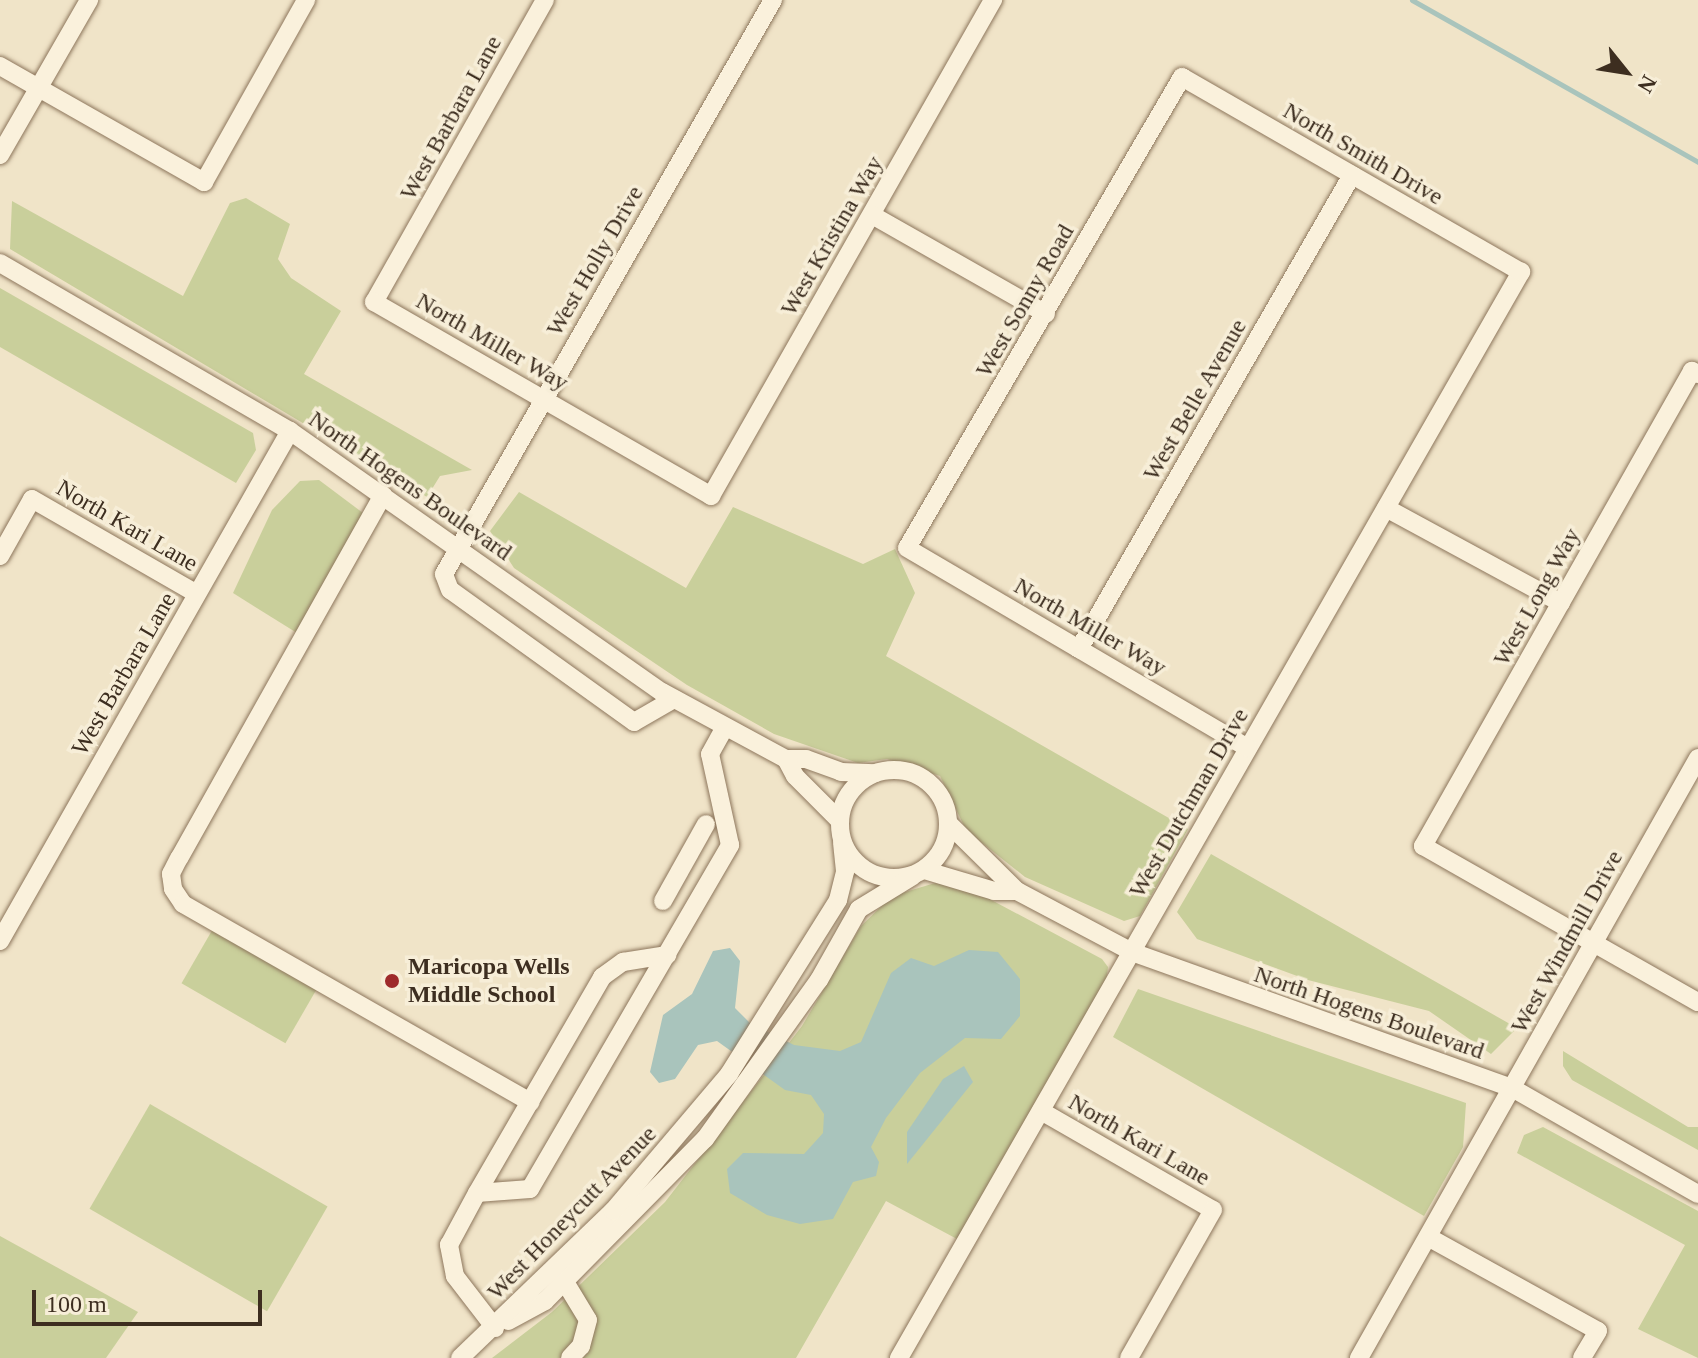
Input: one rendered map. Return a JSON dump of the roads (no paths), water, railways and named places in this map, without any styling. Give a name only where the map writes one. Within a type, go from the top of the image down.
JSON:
[{"type":"street","points":[[0,155],[89,0]]},
{"type":"street","points":[[0,66],[204,182],[306,0]]},
{"type":"street","name":"West Holly Drive","points":[[674,699],[634,722],[614,711],[450,590],[444,574],[773,0]]},
{"type":"street","name":"West Kristina Way","points":[[711,496],[993,0]]},
{"type":"street","name":"West Barbara Lane","points":[[374,302],[537,3]]},
{"type":"street","name":"North Smith Drive","points":[[1182,77],[1521,272]]},
{"type":"street","name":"West Sonny Road","points":[[907,548],[1182,77]]},
{"type":"street","name":"West Belle Avenue","points":[[1079,649],[1352,175]]},
{"type":"street","points":[[872,215],[1046,314]]},
{"type":"street","name":"North Hogens Boulevard","points":[[0,263],[290,431],[674,699],[786,759],[806,759],[841,772],[875,773]]},
{"type":"street","name":"West Dutchman Drive","points":[[899,1358],[1521,272]]},
{"type":"street","name":"North Miller Way","points":[[374,302],[711,496]]},
{"type":"street","name":"West Long Way","points":[[1594,943],[1423,846],[1695,373]]},
{"type":"street","name":"West Barbara Lane","points":[[0,941],[290,431]]},
{"type":"street","points":[[383,495],[179,858],[171,874],[173,889],[183,904],[530,1102]]},
{"type":"street","name":"North Kari Lane","points":[[0,556],[32,499],[197,594]]},
{"type":"street","points":[[1386,508],[1561,603]]},
{"type":"street","name":"North Miller Way","points":[[907,548],[1248,748]]},
{"type":"street","points":[[477,1193],[530,1189],[730,845],[710,754],[725,727]]},
{"type":"street","name":"West Windmill Drive","points":[[1359,1358],[1698,758]]},
{"type":"street","name":"North Hogens Boulevard","points":[[786,759],[795,776],[839,820]]},
{"type":"street","points":[[909,772],[925,779],[937,791],[948,823],[937,857],[918,873],[887,878],[863,870],[842,843],[839,820],[850,791],[875,773],[909,772]]},
{"type":"street","name":"North Hogens Boulevard","points":[[948,823],[1017,891],[1132,952],[1512,1088],[1698,1194]]},
{"type":"street","points":[[663,901],[706,824]]},
{"type":"street","name":"West Honeycutt Avenue","points":[[460,1358],[495,1328],[613,1211],[729,1074],[770,1014],[838,900],[845,871],[842,843]]},
{"type":"street","name":"North Hogens Boulevard","points":[[918,873],[994,891],[1017,891]]},
{"type":"street","name":"West Honeycutt Avenue","points":[[495,1328],[545,1301],[636,1214],[745,1087],[788,1027],[859,909],[918,873]]},
{"type":"street","points":[[1594,943],[1698,1002]]},
{"type":"street","points":[[495,1328],[455,1276],[449,1245],[602,977],[623,962],[667,955]]},
{"type":"street","name":"North Kari Lane","points":[[1041,1111],[1213,1210],[1129,1358]]},
{"type":"street","points":[[1428,1237],[1598,1331],[1582,1358]]},
{"type":"street","points":[[565,1282],[588,1320],[581,1346],[570,1358]]},
{"type":"water","points":[[730,948],[740,961],[735,1008],[750,1023],[794,1045],[840,1051],[861,1042],[891,973],[911,958],[934,966],[969,950],[998,952],[1020,979],[1020,1016],[1001,1039],[965,1038],[920,1073],[886,1118],[871,1147],[879,1162],[876,1176],[853,1182],[833,1219],[800,1224],[767,1215],[730,1193],[727,1169],[743,1153],[804,1154],[823,1133],[824,1114],[811,1095],[785,1090],[717,1041],[698,1045],[675,1079],[659,1083],[650,1072],[663,1015],[692,994],[713,951]]},
{"type":"water","points":[[964,1066],[973,1082],[907,1164],[907,1132],[943,1079]]},
{"type":"waterway","points":[[1412,0],[1698,162]]},
{"type":"place","name":"Maricopa Wells Middle School","points":[[392,981]]}]
